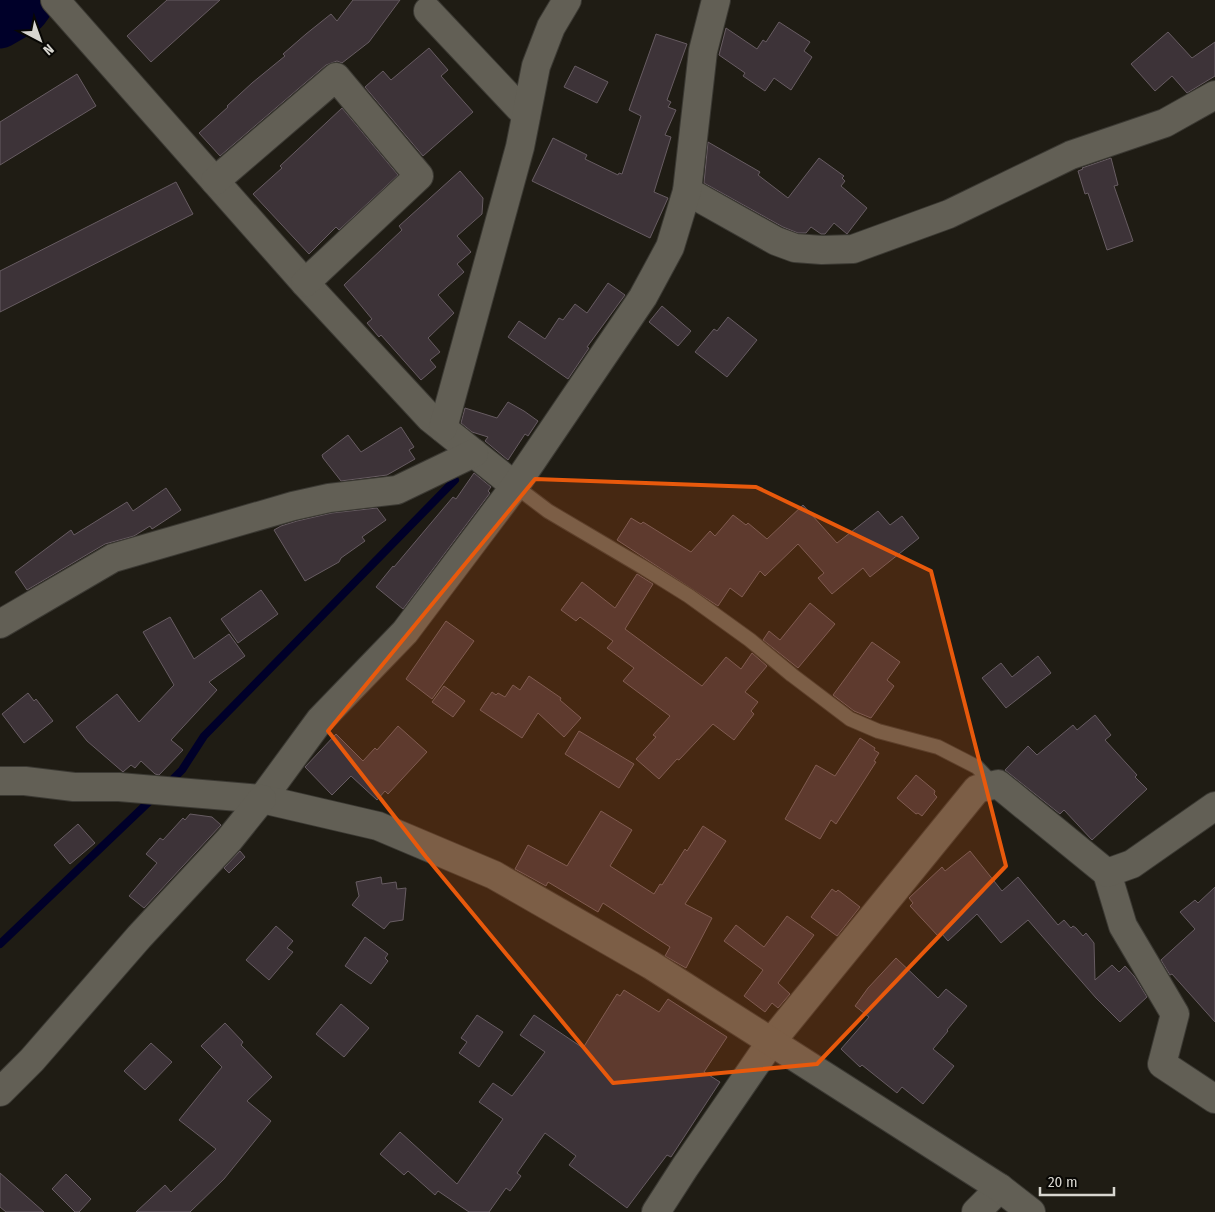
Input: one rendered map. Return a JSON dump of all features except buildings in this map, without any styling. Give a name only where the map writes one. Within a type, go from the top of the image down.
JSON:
[{"type":"street","points":[[55,0],[305,283],[430,418],[515,486]]},
{"type":"street","points":[[443,428],[520,147],[536,66],[551,27],[567,0]]},
{"type":"street","points":[[0,1092],[32,1060],[139,937],[229,840],[320,720],[405,632],[515,486],[643,297],[670,247],[687,191],[703,51],[716,0]]},
{"type":"street","points":[[428,11],[526,115]]},
{"type":"street","points":[[215,181],[336,77],[419,176],[305,283]]},
{"type":"street","points":[[687,191],[776,241],[795,248],[813,250],[853,249],[948,214],[1071,155],[1166,123],[1215,95]]},
{"type":"street","points":[[0,624],[112,558],[293,506],[329,498],[397,490],[474,453]]},
{"type":"street","points":[[0,781],[25,781],[74,787],[118,787],[262,798],[378,826],[494,876],[651,966],[1000,1188],[1032,1212]]},
{"type":"street","points":[[656,1212],[771,1042],[977,789],[998,784],[1107,873],[1123,926],[1175,1014],[1162,1064],[1215,1099]]},
{"type":"street","points":[[1107,873],[1132,864],[1215,806]]},
{"type":"street","points":[[976,1212],[1000,1188]]},
{"type":"lane","points":[[515,486],[548,511],[689,596],[750,640],[805,686],[850,719],[878,731],[938,747],[977,766],[994,785]]},
{"type":"highlighted area","points":[[535,479],[756,487],[931,571],[1006,866],[817,1064],[613,1083],[426,857],[328,731]]},
{"type":"waterway","points":[[0,26],[26,11],[34,0]]},
{"type":"waterway","points":[[167,785],[182,770],[204,736],[455,480]]},
{"type":"waterway","points":[[0,944],[155,796]]}]
